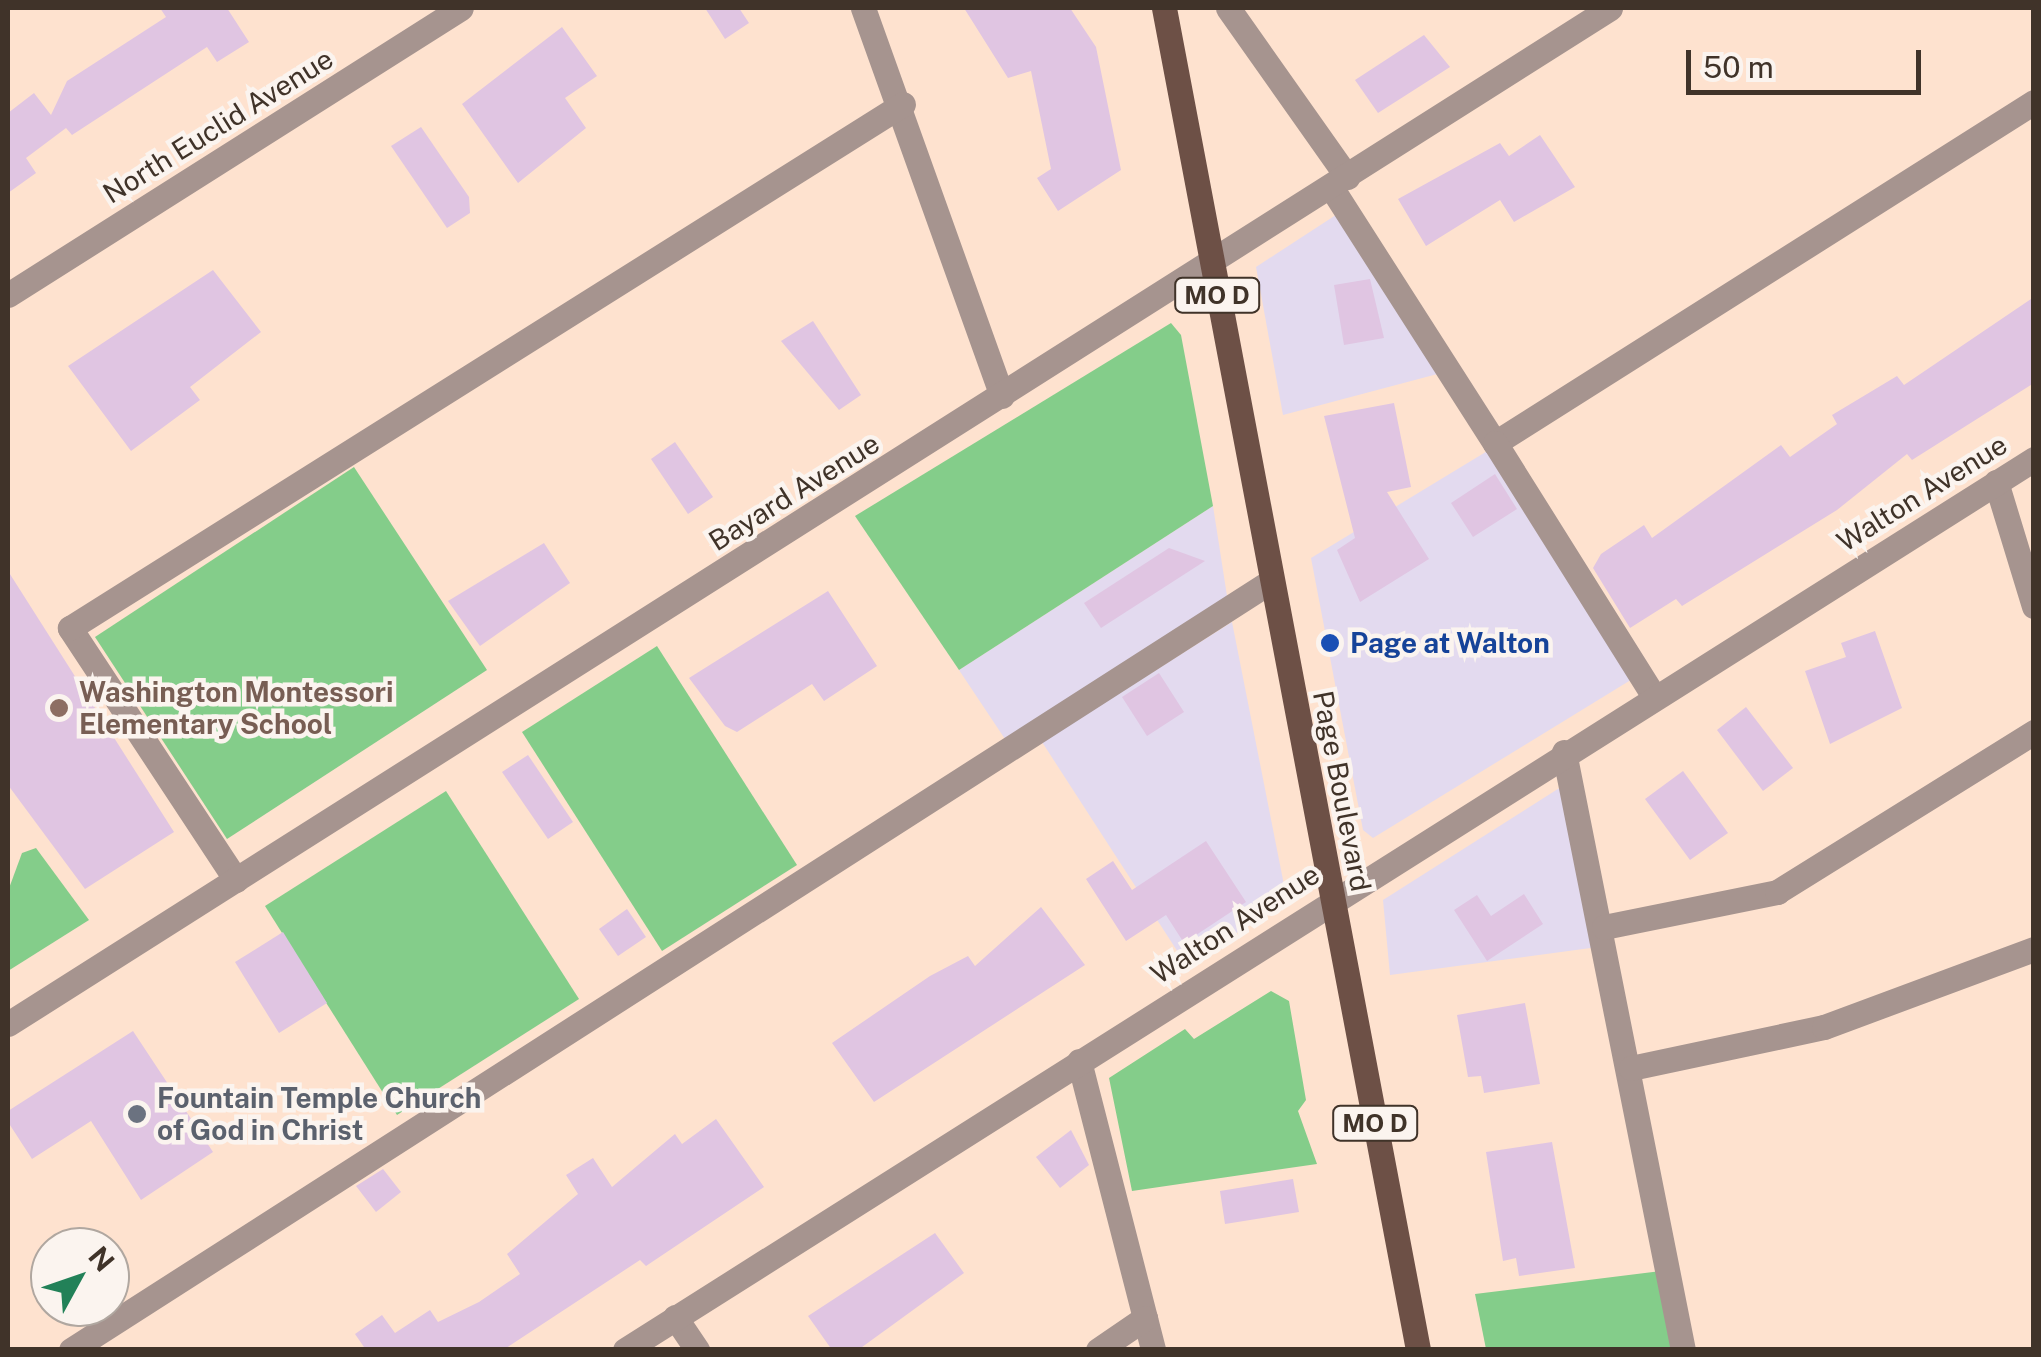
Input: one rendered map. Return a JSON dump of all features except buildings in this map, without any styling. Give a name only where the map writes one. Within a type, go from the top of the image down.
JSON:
[{"type":"main road","name":"Page Boulevard","points":[[1164,8],[1418,1350]]},
{"type":"street","points":[[863,8],[903,104],[1002,396]]},
{"type":"street","points":[[1228,8],[1654,696]]},
{"type":"street","name":"Bayard Avenue","points":[[8,1024],[1609,8]]},
{"type":"street","name":"North Euclid Avenue","points":[[8,296],[445,12]]},
{"type":"street","points":[[1495,443],[2034,102]]},
{"type":"street","points":[[236,880],[70,628],[903,104]]},
{"type":"street","name":"Walton Avenue","points":[[625,1350],[1331,897],[2034,458]]},
{"type":"street","points":[[1996,482],[2034,606]]},
{"type":"street","points":[[72,1350],[1271,582]]},
{"type":"street","points":[[1604,927],[1776,892],[2034,732]]},
{"type":"street","points":[[1564,752],[1604,927],[1683,1350]]},
{"type":"street","points":[[1631,1068],[1824,1027],[2034,949]]},
{"type":"street","points":[[1079,1061],[1154,1350]]},
{"type":"street","points":[[675,1316],[696,1350]]},
{"type":"street","points":[[1098,1350],[1145,1318]]},
{"type":"shaded area","points":[[1342,211],[1445,372],[1283,415],[1256,267]]},
{"type":"shaded area","points":[[1489,450],[1634,678],[1373,838],[1363,830],[1311,558]]},
{"type":"shaded area","points":[[1213,506],[1227,596],[1005,739],[959,670]]},
{"type":"shaded area","points":[[1232,622],[1285,890],[1266,916],[1185,963],[1042,742]]},
{"type":"shaded area","points":[[1561,787],[1598,947],[1390,975],[1383,900]]},
{"type":"green space","points":[[1171,323],[1181,335],[1213,506],[959,670],[855,516]]},
{"type":"green space","points":[[354,467],[487,670],[227,839],[95,637]]},
{"type":"green space","points":[[657,646],[797,865],[662,951],[522,732]]},
{"type":"green space","points":[[446,791],[579,999],[397,1115],[265,906]]},
{"type":"green space","points":[[36,848],[89,920],[8,971],[8,891],[22,853]]},
{"type":"green space","points":[[1271,991],[1289,1001],[1306,1100],[1298,1111],[1317,1164],[1132,1191],[1109,1078],[1185,1029],[1194,1039]]},
{"type":"green space","points":[[1661,1271],[1674,1349],[1486,1349],[1475,1294]]},
{"type":"place","name":"Page at Walton","points":[[1330,643]]},
{"type":"place","name":"Washington Montessori Elementary School","points":[[59,708]]},
{"type":"place","name":"Fountain Temple Church of God in Christ","points":[[137,1114]]}]
